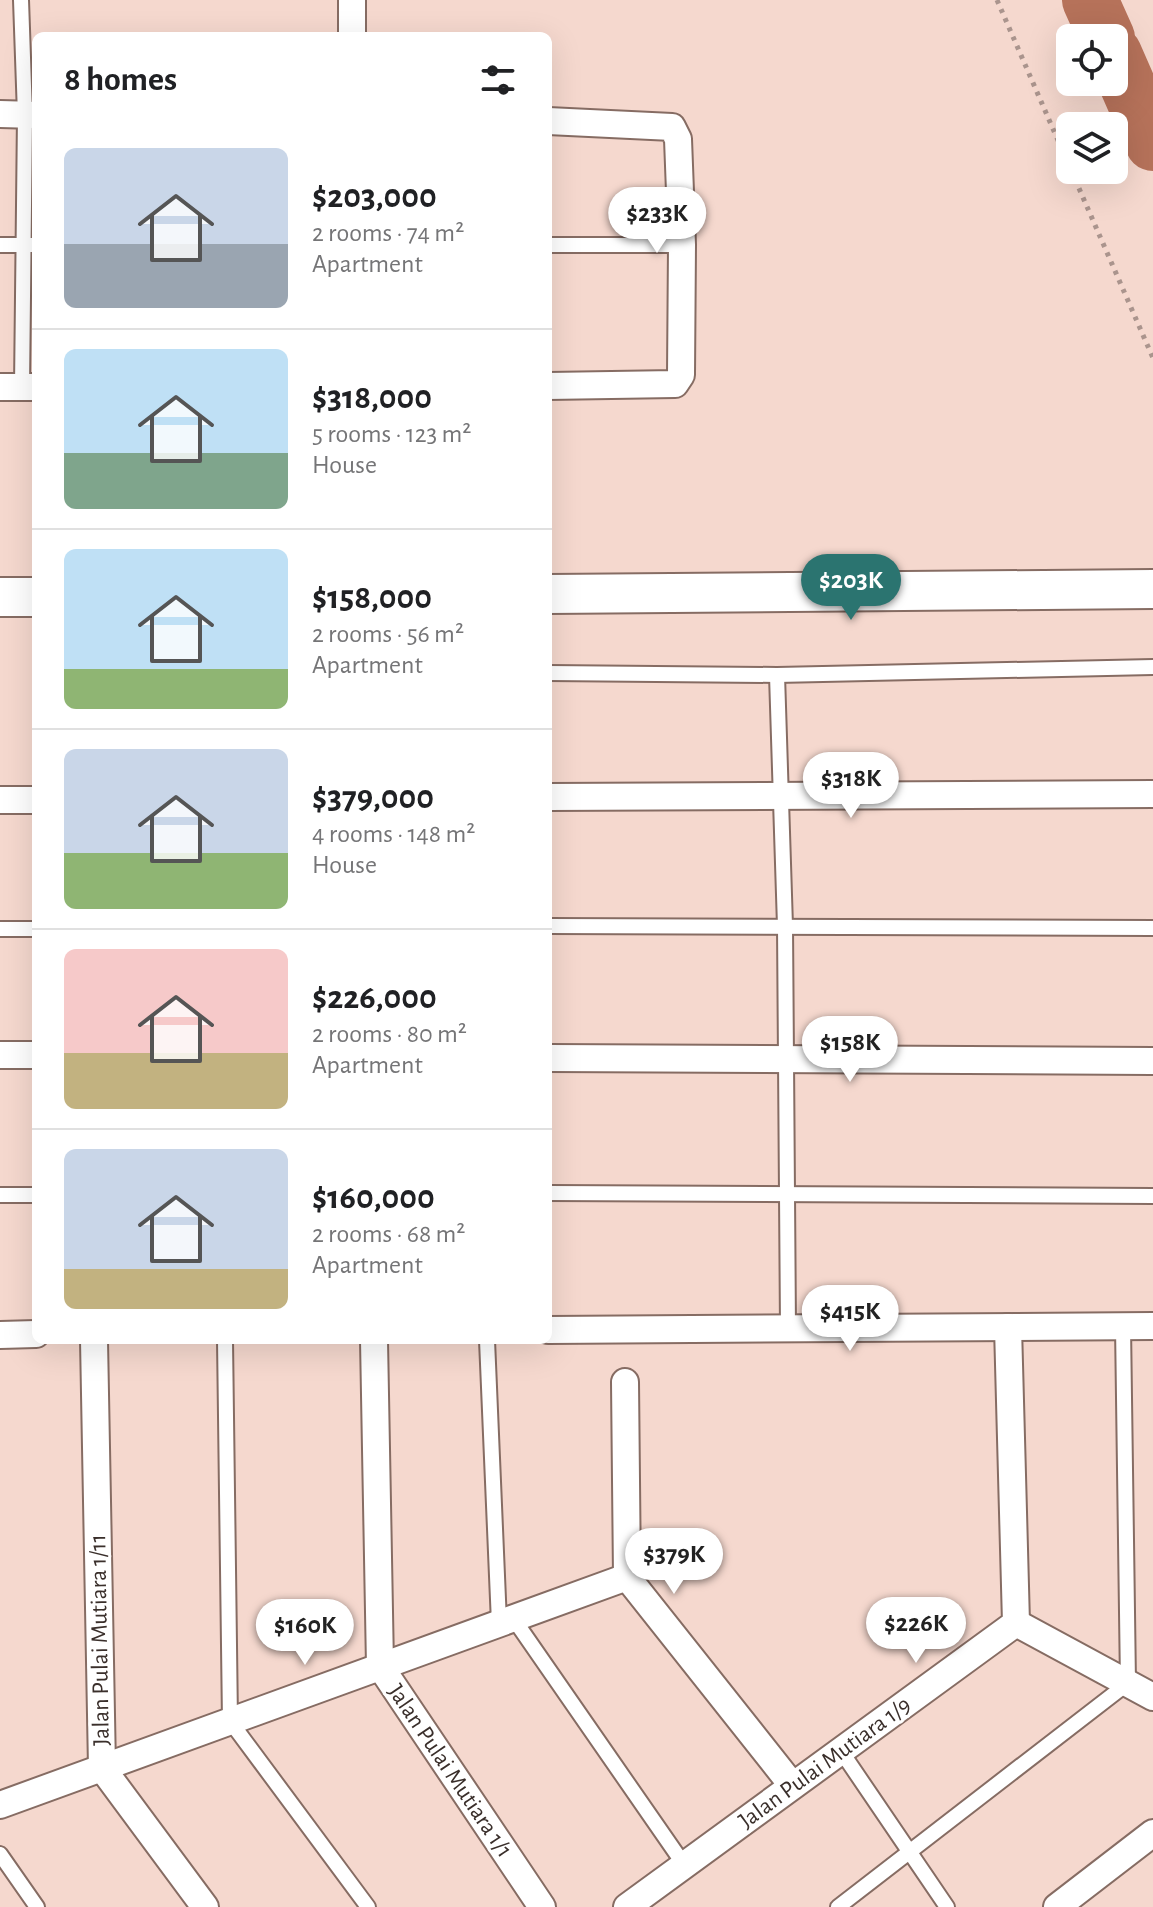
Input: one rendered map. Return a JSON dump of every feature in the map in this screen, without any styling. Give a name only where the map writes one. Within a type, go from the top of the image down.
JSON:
[{"type":"main road","points":[[552,594],[1153,589]]},
{"type":"main road","points":[[0,597],[32,597]]},
{"type":"street","points":[[352,0],[352,32]]},
{"type":"street","points":[[552,121],[672,127],[678,139],[682,245],[681,375],[675,384],[552,386]]},
{"type":"street","points":[[552,797],[1153,794]]},
{"type":"street","points":[[0,800],[32,800]]},
{"type":"street","points":[[0,1055],[32,1055]]},
{"type":"street","points":[[552,1058],[1153,1061]]},
{"type":"street","points":[[552,1330],[1153,1326]]},
{"type":"street","points":[[1008,1327],[1016,1623],[1153,1697]]},
{"type":"street","points":[[0,1335],[32,1334]]},
{"type":"street","name":"Jalan Pulai Mutiara 1/11","points":[[94,1344],[102,1768],[205,1907]]},
{"type":"street","name":"Jalan Pulai Mutiara 1/1","points":[[374,1344],[380,1666],[542,1907]]},
{"type":"street","points":[[625,1382],[627,1577],[792,1785]]},
{"type":"street","points":[[0,1805],[627,1577]]},
{"type":"street","name":"Jalan Pulai Mutiara 1/9","points":[[627,1907],[1016,1623]]},
{"type":"street","points":[[1057,1907],[1153,1833]]},
{"type":"lane","points":[[19,387],[30,245],[20,115],[21,0]]},
{"type":"lane","points":[[0,245],[30,245]]},
{"type":"lane","points":[[552,245],[682,245]]},
{"type":"lane","points":[[552,673],[777,675],[1153,667]]},
{"type":"lane","points":[[777,675],[785,926],[788,1328]]},
{"type":"lane","points":[[552,926],[1153,928]]},
{"type":"lane","points":[[0,929],[32,929]]},
{"type":"lane","points":[[552,1193],[1153,1196]]},
{"type":"lane","points":[[0,1195],[32,1195]]},
{"type":"lane","points":[[838,1907],[1128,1683],[1123,1326]]},
{"type":"lane","points":[[225,1344],[230,1721],[368,1907]]},
{"type":"lane","points":[[487,1344],[506,1621],[685,1866]]},
{"type":"lane","points":[[841,1751],[947,1907]]},
{"type":"lane","points":[[0,1854],[37,1907]]},
{"type":"path","points":[[997,0],[1056,137]]},
{"type":"path","points":[[1077,184],[1153,358]]},
{"type":"waterway","points":[[1090,0],[1101,24]]},
{"type":"waterway","points":[[1128,86],[1153,143]]}]
